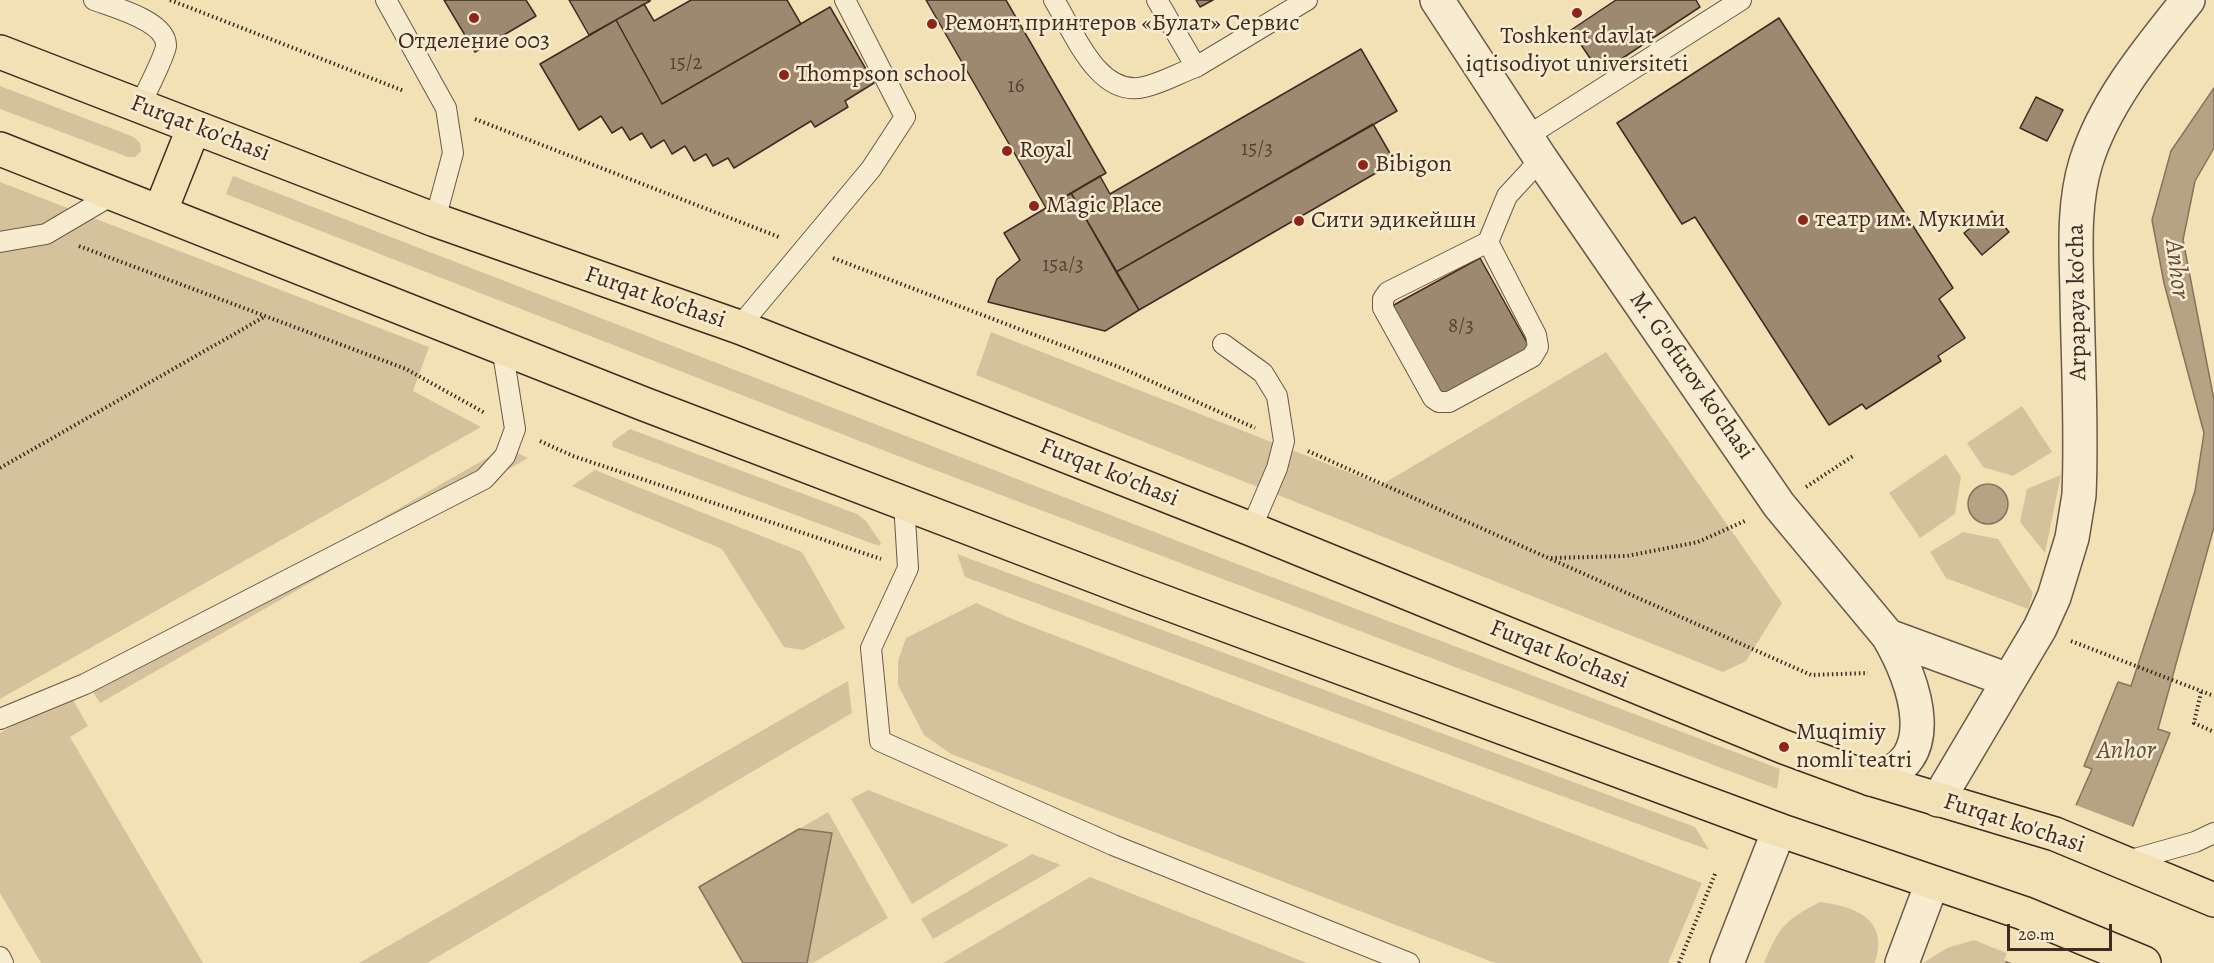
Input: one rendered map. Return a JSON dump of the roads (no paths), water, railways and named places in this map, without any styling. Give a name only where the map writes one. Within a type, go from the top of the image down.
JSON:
[{"type":"main road","name":"Furqat ko'chasi","points":[[0,52],[435,220],[739,327],[1251,529],[1784,747],[1871,779],[2055,834],[2214,900]]},
{"type":"main road","points":[[160,212],[194,127]]},
{"type":"main road","points":[[0,149],[502,347],[1145,595],[1779,830],[2023,913],[2141,962]]},
{"type":"street","name":"M. G'ofurov ko'chasi","points":[[1437,0],[1534,148],[1779,505],[1888,636],[1907,673],[1916,712],[1917,731],[1915,746],[1904,765],[1896,772],[1871,779]]},
{"type":"street","name":"Arpapaya ko'cha","points":[[1938,800],[2040,628],[2054,597],[2072,538],[2079,495],[2076,230],[2081,181],[2094,141],[2114,103],[2140,62],[2188,0]]},
{"type":"street","points":[[1888,636],[2008,680]]},
{"type":"street","points":[[1727,963],[1779,830]]},
{"type":"street","points":[[1902,963],[1932,883]]},
{"type":"lane","points":[[94,0],[155,25],[163,35],[166,46],[140,106]]},
{"type":"lane","points":[[386,0],[446,108],[453,153],[435,220]]},
{"type":"lane","points":[[739,327],[871,170],[905,117],[845,0]]},
{"type":"lane","points":[[1054,0],[1099,75],[1118,87],[1143,87],[1196,67],[1307,0]]},
{"type":"lane","points":[[1157,0],[1196,67]]},
{"type":"lane","points":[[1488,242],[1536,335],[1538,347],[1533,357],[1449,402],[1439,402],[1433,398],[1383,308],[1383,298],[1388,292],[1488,242],[1507,196],[1534,148],[1741,0]]},
{"type":"lane","points":[[0,242],[46,234],[114,194]]},
{"type":"lane","points":[[1224,344],[1263,373],[1276,396],[1284,441],[1277,468],[1251,529]]},
{"type":"lane","points":[[0,719],[85,684],[484,479],[505,456],[515,429],[502,347]]},
{"type":"lane","points":[[904,502],[908,568],[872,648],[880,741],[1113,845],[1409,963]]},
{"type":"lane","points":[[2124,862],[2195,842],[2214,833]]},
{"type":"lane","points":[[0,957],[3,963]]},
{"type":"water","name":"Anhor","points":[[2214,88],[2214,148],[2195,181],[2183,240],[2214,400],[2214,527],[2158,729],[2170,733],[2078,963],[2006,963],[2092,769],[2084,766],[2118,682],[2131,686],[2195,491],[2204,433],[2164,283],[2152,220],[2171,151]]},
{"type":"water","points":[[1988,484],[1996,485],[2002,490],[2007,496],[2007,512],[2002,518],[1996,523],[1988,524],[1980,523],[1974,518],[1969,512],[1968,504],[1969,496],[1974,490],[1980,485]]},
{"type":"water","points":[[799,829],[832,833],[807,963],[743,963],[699,887]]},
{"type":"place","name":"Toshkent davlat iqtisodiyot universiteti","points":[[1577,13]]},
{"type":"place","name":"Отделение 003","points":[[474,18]]},
{"type":"place","name":"Ремонт принтеров «Булат» Сервис","points":[[932,24]]},
{"type":"place","name":"Thompson school","points":[[784,75]]},
{"type":"place","name":"Royal","points":[[1007,151]]},
{"type":"place","name":"Bibigon","points":[[1363,165]]},
{"type":"place","name":"Magic Place","points":[[1034,206]]},
{"type":"place","name":"театр им. Мукими","points":[[1803,220]]},
{"type":"place","name":"Сити эдикейшн","points":[[1299,221]]},
{"type":"place","name":"Muqimiy nomli teatri","points":[[1784,747]]}]
